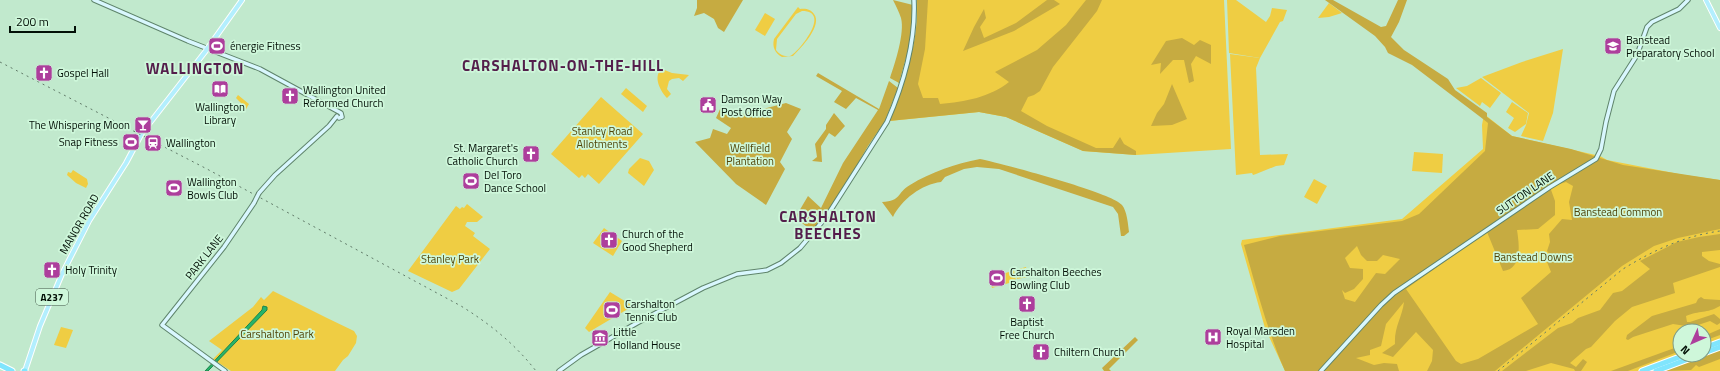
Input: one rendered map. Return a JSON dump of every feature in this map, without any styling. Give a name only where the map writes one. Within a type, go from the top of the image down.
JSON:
[{"type":"highway","points":[[1642,371],[1672,360]]},
{"type":"highway","points":[[1656,371],[1678,363]]},
{"type":"highway","points":[[0,365],[12,371]]},
{"type":"main road","points":[[94,0],[116,11],[208,48]]},
{"type":"main road","name":"A237","points":[[208,48],[242,0]]},
{"type":"main road","points":[[559,371],[591,350],[666,307],[703,288],[737,274],[767,270],[781,263],[800,248],[822,223],[893,109],[907,69],[914,37],[914,0]]},
{"type":"main road","name":"SUTTON LANE","points":[[1321,371],[1381,305],[1394,293],[1550,187],[1598,157],[1614,91],[1637,55],[1647,27],[1652,22],[1679,9],[1688,0]]},
{"type":"main road","points":[[1706,0],[1720,28]]},
{"type":"main road","name":"PARK LANE","points":[[208,48],[271,74],[327,106],[338,115],[329,126],[281,170],[260,193],[224,247],[162,326],[225,371]]},
{"type":"main road","name":"MANOR ROAD","points":[[25,371],[43,320],[66,264],[86,226],[126,163],[141,135],[208,48]]},
{"type":"green space","points":[[697,0],[743,0],[724,32],[718,28],[714,19],[704,13],[694,16],[697,8]]},
{"type":"green space","points":[[893,0],[913,5],[912,36],[899,83],[890,78],[902,32],[901,18]]},
{"type":"green space","points":[[917,0],[1224,0],[1231,149],[1136,155],[1083,151],[1006,117],[979,112],[889,121],[909,72],[917,31]]},
{"type":"green space","points":[[917,0],[928,0],[925,49],[918,84],[923,98],[938,98],[940,104],[977,98],[1002,87],[1009,82],[995,72],[1037,50],[1066,25],[1086,0],[1102,0],[1097,11],[1053,67],[1040,91],[1028,97],[1021,111],[1047,126],[1096,148],[1113,148],[1120,137],[1124,144],[1136,151],[1136,155],[1083,151],[1006,117],[979,112],[889,121],[905,77],[913,47],[916,32]]},
{"type":"green space","points":[[1047,0],[1054,0],[1060,4],[1014,31],[963,51],[984,9],[986,18],[980,27],[984,38],[1016,23]]},
{"type":"green space","points":[[1227,0],[1236,0],[1266,22],[1270,16],[1272,8],[1287,10],[1283,21],[1280,22],[1260,58],[1229,53]]},
{"type":"green space","name":"Banstead Common","points":[[1325,0],[1333,0],[1381,27],[1386,26],[1398,0],[1407,0],[1399,22],[1391,37],[1404,50],[1448,79],[1455,90],[1487,113],[1487,117],[1512,136],[1571,149],[1623,165],[1720,180],[1720,229],[1678,238],[1654,246],[1622,266],[1495,371],[1427,371],[1432,361],[1433,350],[1416,332],[1393,357],[1382,353],[1395,344],[1397,327],[1404,302],[1386,324],[1381,346],[1370,350],[1370,355],[1356,358],[1374,365],[1384,363],[1397,364],[1399,371],[1285,371],[1267,324],[1244,245],[1280,236],[1402,221],[1419,214],[1485,151],[1488,123],[1412,65],[1388,53],[1385,47],[1375,36]],"holes":[[[1566,182],[1573,186],[1569,202],[1572,220],[1562,219],[1549,234],[1550,242],[1547,251],[1552,257],[1547,262],[1551,272],[1521,298],[1538,324],[1478,359],[1461,364],[1456,361],[1406,289],[1487,232],[1503,271],[1514,266],[1517,261],[1519,248],[1517,230],[1538,229],[1555,215],[1555,201],[1550,187]],[[1357,246],[1361,255],[1367,261],[1377,261],[1383,255],[1400,259],[1385,274],[1376,273],[1355,302],[1345,299],[1342,290],[1345,293],[1354,289],[1363,279],[1363,269],[1350,268],[1345,258]]]},
{"type":"green space","points":[[1329,3],[1342,13],[1329,17],[1318,18]]},
{"type":"green space","points":[[798,7],[800,9],[806,9],[813,12],[816,19],[816,24],[806,42],[793,56],[782,57],[778,54],[774,47],[774,39]],"holes":[[[802,11],[811,13],[814,18],[814,25],[805,41],[790,56],[784,56],[779,53],[776,50],[777,39],[796,14]]]},
{"type":"green space","points":[[765,13],[775,19],[765,36],[755,30]]},
{"type":"green space","points":[[1182,38],[1194,45],[1200,40],[1211,45],[1211,64],[1196,56],[1191,64],[1194,81],[1189,83],[1184,60],[1173,60],[1160,74],[1161,63],[1151,65],[1166,41]]},
{"type":"green space","points":[[1563,49],[1553,113],[1543,141],[1521,136],[1529,113],[1482,77]]},
{"type":"green space","points":[[1230,54],[1260,58],[1256,68],[1260,155],[1288,154],[1284,165],[1276,166],[1253,175],[1252,173],[1236,175]]},
{"type":"green space","points":[[662,69],[672,73],[689,75],[683,81],[679,78],[669,81],[667,89],[671,94],[667,98],[658,84],[659,72]]},
{"type":"green space","points":[[818,73],[879,109],[889,81],[898,88],[885,121],[868,146],[822,223],[814,232],[795,218],[808,196],[821,208],[843,163],[878,110],[856,98],[846,109],[834,102],[842,91],[816,76]]},
{"type":"green space","points":[[1481,78],[1501,93],[1490,108],[1482,102],[1480,106],[1456,88],[1467,86]]},
{"type":"green space","points":[[1172,84],[1187,119],[1172,125],[1151,126],[1157,113],[1164,104]]},
{"type":"green space","points":[[626,88],[647,106],[643,112],[621,94]]},
{"type":"green space","points":[[238,95],[249,104],[245,111],[245,107],[236,98]]},
{"type":"green space","name":"Stanley Road Allotments","points":[[601,97],[643,134],[599,184],[588,174],[585,178],[582,175],[579,178],[551,154]]},
{"type":"green space","points":[[1512,102],[1528,113],[1526,124],[1515,132],[1508,128],[1514,118],[1506,112]]},
{"type":"green space","name":"Wellfield Plantation","points":[[786,103],[801,109],[787,132],[792,139],[780,162],[785,169],[766,205],[736,184],[695,142],[710,138],[713,129],[727,134],[731,128],[716,118],[721,107],[743,114]]},
{"type":"green space","points":[[834,113],[845,126],[835,137],[829,133],[821,146],[822,162],[812,161],[817,157],[815,144],[826,129],[826,125]]},
{"type":"green space","name":"Banstead Common","points":[[1484,114],[1512,136],[1600,156],[1607,160],[1684,175],[1720,180],[1720,371],[1285,371],[1265,328],[1241,244],[1242,240],[1402,219],[1483,149],[1482,125]]},
{"type":"green space","points":[[1414,152],[1443,154],[1442,173],[1412,171]]},
{"type":"green space","points":[[640,158],[649,161],[654,170],[644,186],[628,173],[629,169]]},
{"type":"green space","points":[[980,159],[1079,186],[1114,200],[1124,208],[1129,232],[1124,236],[1121,236],[1118,214],[1113,207],[999,169],[977,167],[964,169],[945,177],[941,182],[934,183],[920,189],[913,194],[901,205],[893,217],[882,202],[893,200],[910,185],[935,172],[961,163]]},
{"type":"green space","points":[[73,170],[87,179],[88,184],[86,188],[76,183],[67,175],[68,172],[71,173]]},
{"type":"green space","points":[[1314,179],[1327,186],[1317,204],[1304,197]]},
{"type":"green space","name":"Wallington Bowls Club","points":[[171,180],[182,184],[178,195],[167,191]]},
{"type":"green space","name":"Stanley Park","points":[[467,204],[483,217],[477,222],[467,222],[465,226],[475,233],[473,236],[490,249],[459,289],[452,292],[408,271],[456,206],[460,209],[462,207],[464,208]]},
{"type":"green space","points":[[604,228],[622,241],[613,256],[593,243]]},
{"type":"green space","points":[[1720,234],[1720,250],[1702,252],[1702,256],[1709,261],[1720,264],[1720,267],[1673,283],[1675,293],[1632,307],[1615,321],[1591,347],[1586,349],[1570,363],[1576,367],[1583,359],[1587,362],[1581,371],[1575,371],[1574,369],[1551,363],[1526,371],[1502,371],[1558,328],[1572,323],[1578,318],[1600,310],[1613,293],[1622,291],[1650,269],[1640,261],[1677,242]]},
{"type":"green space","points":[[1026,267],[1028,277],[1017,279],[1015,270]]},
{"type":"green space","points":[[1014,270],[1016,281],[992,288],[989,275],[1002,272],[1003,274]]},
{"type":"green space","name":"Carshalton Park","points":[[273,291],[354,331],[357,336],[356,343],[348,356],[335,371],[231,371],[213,359],[222,350],[209,341],[253,307],[261,297],[264,300]]},
{"type":"green space","name":"Carshalton Tennis Club","points":[[610,292],[633,306],[589,332],[585,328]]},
{"type":"green space","points":[[1701,297],[1704,299],[1720,300],[1720,306],[1711,310],[1686,316],[1687,322],[1714,314],[1720,319],[1720,323],[1717,325],[1710,321],[1704,323],[1672,323],[1672,324],[1628,340],[1626,339],[1627,335],[1652,316],[1696,303]]},
{"type":"green space","points":[[61,327],[73,330],[66,348],[54,345]]},
{"type":"green space","points":[[1720,329],[1720,335],[1712,338],[1712,332]]},
{"type":"green space","points":[[1135,337],[1138,340],[1109,369],[1111,371],[1104,371],[1102,368]]},
{"type":"green space","points":[[1672,349],[1672,354],[1628,371],[1611,371]]},
{"type":"green space","points":[[1720,350],[1720,359],[1712,362],[1712,353]]},
{"type":"green space","points":[[1685,363],[1710,363],[1699,367],[1696,365],[1691,370],[1664,371]]},
{"type":"shaded area","points":[[263,306],[267,307],[267,310],[208,371],[205,371],[262,310]]},
{"type":"railway","points":[[0,62],[207,169],[461,306],[502,335],[520,352],[536,371]]},
{"type":"railway","points":[[1498,371],[1623,269],[1658,250],[1682,240],[1720,231]]},
{"type":"place","name":"énergie Fitness","points":[[217,46]]},
{"type":"place","name":"Banstead Preparatory School","points":[[1613,46]]},
{"type":"place","name":"Gospel Hall","points":[[44,73]]},
{"type":"place","name":"Wallington Library","points":[[220,89]]},
{"type":"place","name":"Wallington United Reformed Church","points":[[290,96]]},
{"type":"place","name":"Damson Way Post Office","points":[[708,105]]},
{"type":"place","name":"The Whispering Moon","points":[[143,125]]},
{"type":"place","name":"Snap Fitness","points":[[131,142]]},
{"type":"place","name":"Wallington","points":[[153,143]]},
{"type":"place","name":"St. Margaret's Catholic Church","points":[[531,154]]},
{"type":"place","name":"Del Toro Dance School","points":[[471,181]]},
{"type":"place","name":"Wallington Bowls Club","points":[[174,188]]},
{"type":"place","name":"Church of the Good Shepherd","points":[[609,240]]},
{"type":"place","name":"Holy Trinity","points":[[52,270]]},
{"type":"place","name":"Carshalton Beeches Bowling Club","points":[[997,278]]},
{"type":"place","name":"Baptist Free Church","points":[[1027,304]]},
{"type":"place","name":"Carshalton Tennis Club","points":[[612,310]]},
{"type":"place","name":"Royal Marsden Hospital","points":[[1213,337]]},
{"type":"place","name":"Little Holland House","points":[[600,338]]},
{"type":"place","name":"Chiltern Church","points":[[1041,352]]},
{"type":"district","name":"CARSHALTON-ON-THE-HILL","points":[[563,65]]},
{"type":"district","name":"WALLINGTON","points":[[195,68]]},
{"type":"district","name":"CARSHALTON BEECHES","points":[[828,224]]},
{"type":"park label","name":"Banstead Downs","points":[[1533,257]]}]
